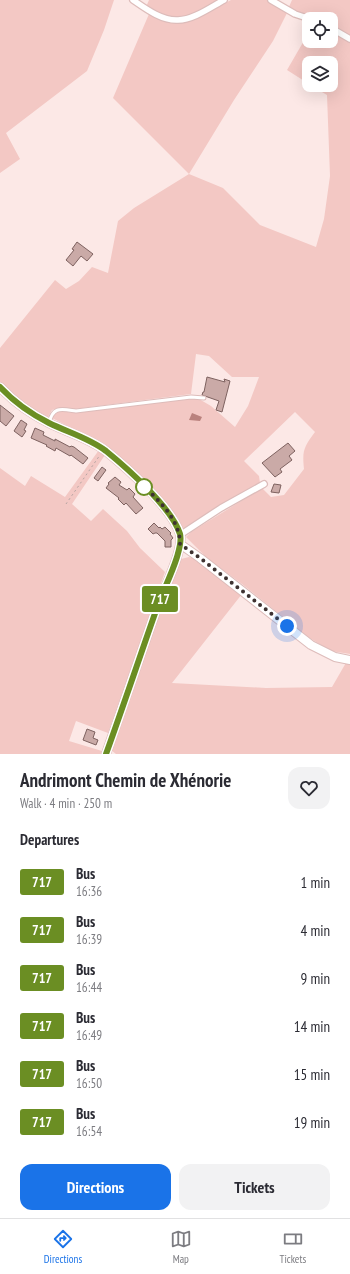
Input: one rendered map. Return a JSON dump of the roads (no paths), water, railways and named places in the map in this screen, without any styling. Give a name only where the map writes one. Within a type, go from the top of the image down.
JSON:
[{"type":"street","points":[[133,0],[159,16],[179,20],[200,13],[224,0]]},
{"type":"street","points":[[271,0],[287,10],[302,16]]},
{"type":"street","points":[[338,32],[350,38]]},
{"type":"street","points":[[0,387],[20,406],[48,423],[84,438],[104,450],[132,474],[160,502],[170,515],[180,535],[180,544],[177,557],[159,602],[106,754]]},
{"type":"street","points":[[180,535],[220,508],[264,484]]},
{"type":"street","points":[[180,544],[311,645],[335,657],[350,660]]},
{"type":"lane","points":[[48,423],[54,411],[63,409],[76,411],[191,397],[204,398]]}]
